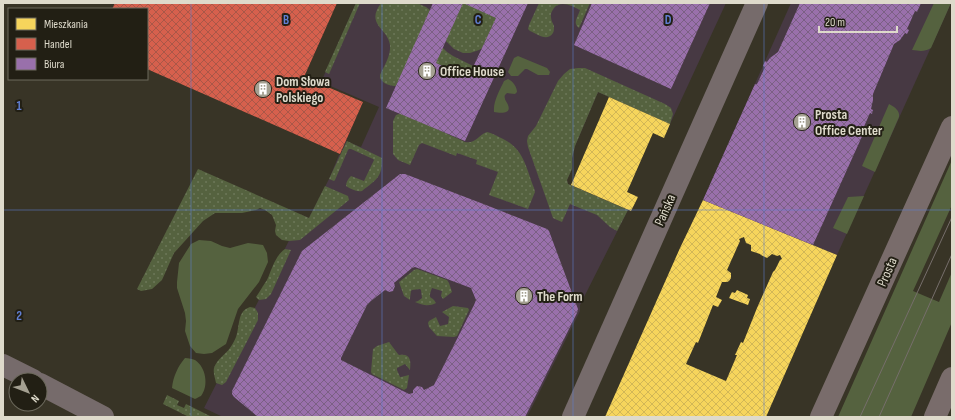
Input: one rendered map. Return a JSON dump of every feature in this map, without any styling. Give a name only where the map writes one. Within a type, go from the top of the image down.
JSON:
[{"type":"main road","name":"Prosta","points":[[821,417],[952,127]]},
{"type":"main road","points":[[935,417],[952,378]]},
{"type":"street","name":"Pańska","points":[[573,417],[757,3]]},
{"type":"street","points":[[3,365],[17,372]]},
{"type":"street","points":[[48,388],[103,417]]},
{"type":"shaded area","points":[[356,3],[726,3],[670,124],[598,92],[575,146],[572,158],[572,169],[567,180],[568,184],[628,210],[580,305],[580,311],[527,417],[223,417],[204,408],[302,215],[309,218],[346,141],[361,147],[379,107],[321,82]]},
{"type":"shaded area","name":"Prosta Office Center","points":[[791,3],[951,3],[837,255],[703,200]]},
{"type":"green space","points":[[356,3],[360,3],[329,74],[325,72]]},
{"type":"green space","points":[[381,3],[417,3],[431,11],[396,86],[391,86],[383,82],[380,78],[390,49],[386,34],[379,26],[375,16]]},
{"type":"green space","points":[[432,3],[495,3],[500,7],[488,45],[470,53],[463,53],[454,49],[445,40],[435,6]]},
{"type":"green space","points":[[539,3],[590,3],[579,28],[576,24],[576,20],[580,10],[567,4],[560,4],[553,9],[551,12],[551,20],[554,26],[553,32],[551,36],[545,37],[528,29]]},
{"type":"green space","points":[[934,3],[951,3],[931,48],[924,51],[912,50]]},
{"type":"green space","points":[[435,40],[447,52],[473,66],[466,88],[418,56]]},
{"type":"green space","points":[[518,56],[547,68],[550,72],[549,75],[538,75],[525,69],[518,76],[511,76],[508,72],[514,58]]},
{"type":"green space","points":[[585,68],[665,104],[671,108],[673,114],[670,124],[598,92],[575,146],[572,158],[572,169],[567,180],[568,184],[628,210],[617,231],[610,227],[597,215],[570,204],[562,222],[553,218],[528,147],[528,136],[536,126],[558,81],[570,69]]},
{"type":"green space","points":[[508,79],[512,81],[517,92],[515,94],[507,93],[505,95],[505,100],[509,108],[507,112],[494,112],[497,96],[504,81]]},
{"type":"green space","points":[[889,104],[897,109],[899,117],[875,172],[862,166]]},
{"type":"green space","points":[[404,114],[465,142],[472,142],[487,132],[507,141],[514,146],[526,165],[535,192],[528,209],[489,195],[498,172],[476,164],[477,160],[457,153],[456,156],[422,143],[419,145],[410,165],[398,160],[393,154],[393,121],[396,115]]},
{"type":"green space","points":[[347,141],[382,158],[381,170],[378,178],[362,191],[356,191],[346,186],[348,179],[351,176],[364,181],[374,160],[351,149],[348,150],[335,180],[329,179]]},
{"type":"green space","points":[[952,160],[952,205],[913,291],[939,302],[952,272],[952,322],[911,417],[838,417]]},
{"type":"green space","points":[[198,169],[309,218],[325,186],[348,196],[349,200],[300,240],[282,240],[276,235],[276,225],[272,215],[260,208],[242,213],[215,213],[203,221],[174,253],[162,280],[152,289],[141,291],[137,289]]},
{"type":"green space","points":[[864,196],[847,234],[833,228],[848,197]]},
{"type":"green space","points":[[199,240],[211,241],[230,248],[248,243],[263,245],[267,253],[268,262],[259,282],[238,309],[226,344],[212,353],[204,354],[196,353],[190,346],[185,331],[185,313],[177,288],[179,263],[191,244]]},
{"type":"green space","points":[[285,249],[291,250],[271,294],[266,299],[259,300],[256,297],[267,280],[276,259]]},
{"type":"green space","points":[[417,269],[447,280],[452,292],[443,299],[441,296],[442,291],[432,288],[430,296],[436,303],[426,305],[415,302],[422,298],[421,290],[412,290],[410,300],[404,296],[399,282]]},
{"type":"green space","points":[[453,306],[468,308],[469,310],[457,336],[437,336],[429,327],[429,321],[436,317],[440,326],[448,324],[449,317],[442,312]]},
{"type":"green space","points":[[250,307],[255,308],[258,313],[258,320],[226,382],[222,385],[216,383],[214,372],[215,365],[233,344],[241,315]]},
{"type":"green space","points":[[389,342],[399,355],[406,355],[409,358],[410,370],[405,364],[397,368],[400,377],[409,375],[407,388],[404,390],[372,374],[371,372],[373,349]]},
{"type":"green space","points":[[185,358],[195,360],[202,367],[204,372],[206,382],[205,387],[201,396],[195,399],[172,388],[176,372]]},
{"type":"green space","points":[[167,395],[179,401],[177,405],[184,408],[186,404],[212,417],[189,417],[163,404]]},
{"type":"building: Mieszkania","points":[[609,97],[670,124],[664,138],[653,133],[627,192],[638,197],[631,211],[571,185]]},
{"type":"building: Mieszkania","points":[[703,200],[837,255],[766,417],[605,417],[680,248]],"holes":[[[744,237],[746,243],[751,245],[751,251],[767,258],[772,254],[777,256],[780,255],[782,259],[773,272],[743,343],[741,342],[735,355],[737,355],[726,381],[686,364],[696,342],[698,343],[713,305],[718,307],[722,300],[716,297],[722,282],[727,282],[731,278],[731,273],[727,270],[740,241],[739,239]]]},
{"type":"building: Mieszkania","points":[[737,290],[748,295],[747,298],[750,299],[748,305],[729,298],[732,292],[735,293]]},
{"type":"building: Handel","name":"Dom Słowa Polskiego","points":[[115,3],[337,3],[304,77],[363,102],[340,154],[148,69],[148,8],[112,8]]},
{"type":"building: Biura","name":"Office House","points":[[433,3],[463,3],[528,3],[465,141],[386,108]],"holes":[[[463,3],[496,18],[468,78],[436,63]]]},
{"type":"building: Biura","points":[[592,3],[710,3],[671,89],[574,45]]},
{"type":"building: Biura","name":"Prosta Office Center","points":[[800,3],[921,3],[917,12],[915,11],[907,29],[909,30],[907,34],[905,33],[900,40],[894,44],[873,94],[871,109],[873,110],[872,114],[870,113],[862,131],[864,132],[813,245],[703,200],[755,84],[757,84],[765,67],[763,66],[765,61],[767,62],[778,52]]},
{"type":"building: Biura","name":"The Form","points":[[400,174],[405,174],[547,229],[578,309],[525,417],[258,417],[234,397],[232,391],[302,251]],"holes":[[[415,267],[471,288],[476,300],[434,385],[424,390],[422,387],[417,386],[413,390],[413,393],[409,394],[341,360],[367,305],[385,290],[389,292],[393,291],[395,286],[394,283],[412,268]]]},
{"type":"tram line","points":[[860,417],[952,217]]},
{"type":"tram line","points":[[879,417],[952,254]]},
{"type":"place","name":"Office House","points":[[427,71]]},
{"type":"place","name":"Dom Słowa Polskiego","points":[[263,89]]},
{"type":"place","name":"Prosta Office Center","points":[[802,122]]},
{"type":"place","name":"The Form","points":[[524,296]]}]
